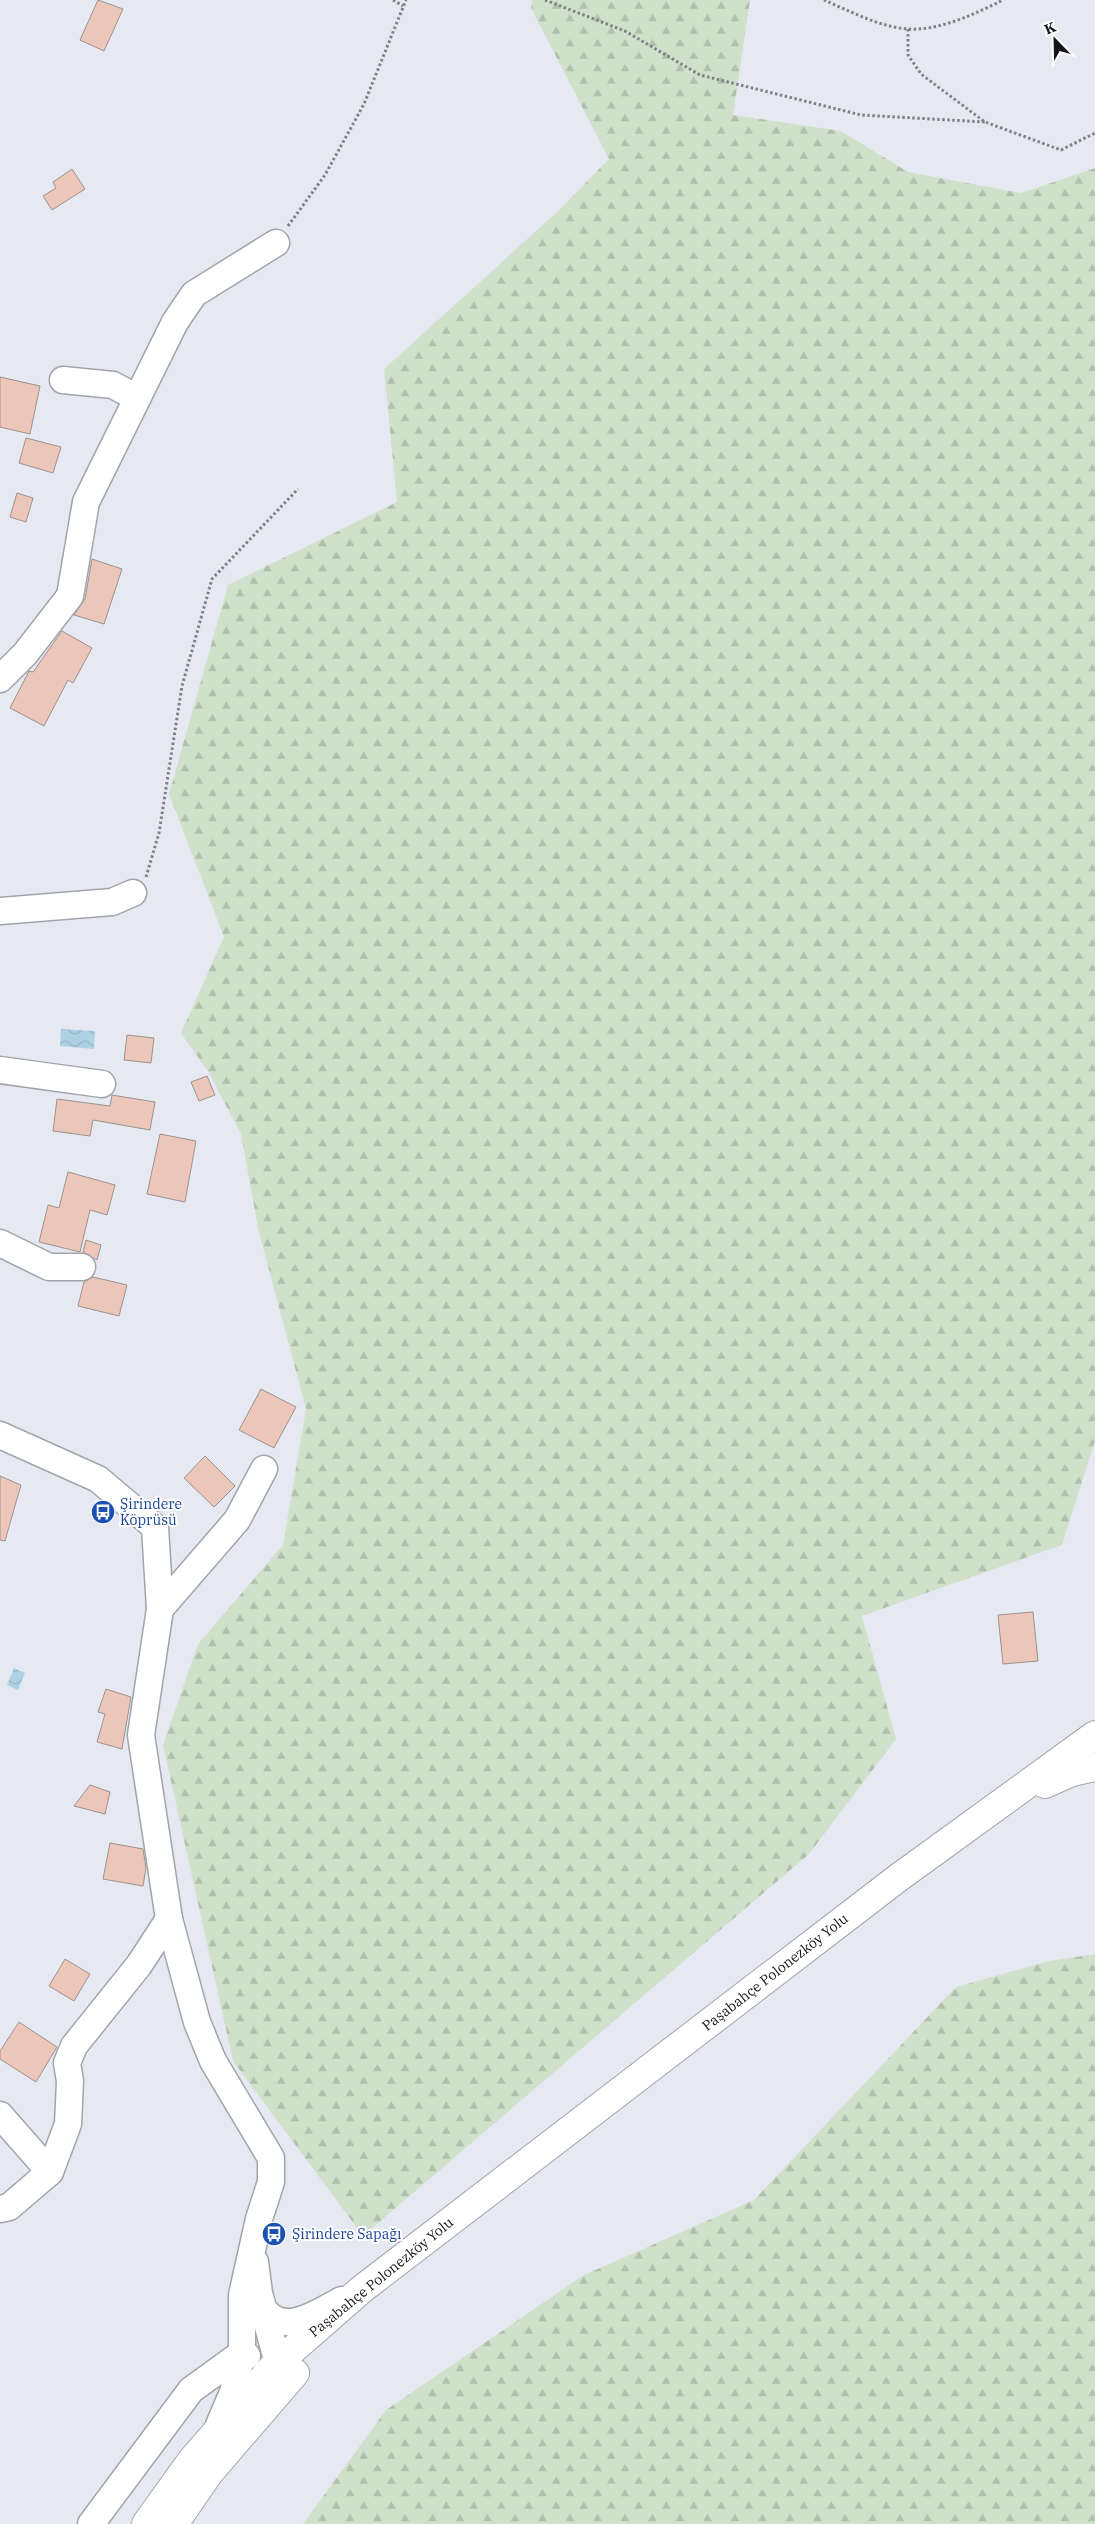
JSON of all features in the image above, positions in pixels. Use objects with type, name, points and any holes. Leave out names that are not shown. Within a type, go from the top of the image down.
[{"type":"main road","name":"Paşabahçe Polonezköy Yolu","points":[[898,1878],[1047,1750],[1095,1715]]},
{"type":"main road","name":"Paşabahçe Polonezköy Yolu","points":[[146,2524],[192,2460],[218,2429],[362,2289],[898,1878],[1095,1735]]},
{"type":"main road","points":[[984,1815],[1052,1780],[1072,1772],[1095,1767]]},
{"type":"main road","name":"Paşabahçe Polonezköy Yolu","points":[[174,2524],[277,2373],[507,2195],[653,2066]]},
{"type":"street","points":[[0,679],[25,654],[70,596],[86,502],[175,322],[194,294],[276,243]]},
{"type":"street","points":[[63,380],[113,385],[137,398]]},
{"type":"street","points":[[0,911],[112,902],[133,892]]},
{"type":"street","points":[[0,1070],[102,1084]]},
{"type":"street","points":[[0,1244],[49,1267],[82,1267]]},
{"type":"street","points":[[0,1435],[98,1479],[155,1527],[160,1609],[140,1735],[169,1919],[197,2022],[213,2061],[271,2158],[271,2182],[253,2244],[242,2295],[242,2353],[233,2392],[218,2429]]},
{"type":"street","points":[[160,1609],[237,1520],[264,1469]]},
{"type":"street","points":[[0,2209],[8,2207],[50,2172],[68,2124],[70,2082],[67,2063],[74,2046],[139,1965],[169,1919]]},
{"type":"street","points":[[0,2115],[50,2172]]},
{"type":"street","points":[[253,2244],[259,2293],[266,2312],[277,2373]]},
{"type":"street","points":[[266,2312],[272,2319],[288,2323],[304,2320],[362,2289]]},
{"type":"street","points":[[242,2353],[277,2373]]},
{"type":"street","points":[[91,2524],[191,2390],[242,2353]]},
{"type":"path","points":[[393,0],[403,6]]},
{"type":"path","points":[[276,243],[325,175],[364,104],[406,0]]},
{"type":"path","points":[[545,0],[625,31],[700,75],[861,115],[985,122]]},
{"type":"path","points":[[824,0],[862,17],[908,29],[944,24],[1003,0]]},
{"type":"path","points":[[908,29],[908,55],[921,74],[985,122],[1061,150],[1095,134]]},
{"type":"path","points":[[133,892],[146,880],[159,833],[182,686],[212,579],[298,489]]},
{"type":"green space","points":[[532,0],[750,0],[733,115],[841,131],[908,172],[1021,193],[1095,168],[1095,1441],[1062,1545],[862,1616],[896,1739],[809,1854],[363,2236],[233,2061],[163,1745],[198,1644],[283,1545],[306,1409],[258,1228],[241,1134],[209,1073],[181,1033],[224,937],[169,794],[228,585],[397,502],[384,369],[557,212],[609,159],[531,8]]},
{"type":"green space","points":[[1095,1954],[1095,2524],[303,2524],[386,2410],[584,2275],[754,2200],[956,1987],[1049,1961]]},
{"type":"water","points":[[61,1029],[95,1031],[94,1049],[60,1046]]},
{"type":"water","points":[[14,1668],[25,1673],[18,1690],[7,1685]]},
{"type":"building","points":[[98,0],[123,9],[104,51],[80,40]]},
{"type":"building","points":[[72,169],[85,189],[52,210],[43,196],[56,188],[53,182]]},
{"type":"building","points":[[0,377],[40,386],[30,434],[0,427]]},
{"type":"building","points":[[26,438],[61,447],[53,473],[19,463]]},
{"type":"building","points":[[17,493],[33,498],[26,522],[10,517]]},
{"type":"building","points":[[92,559],[122,569],[104,624],[74,615],[85,599]]},
{"type":"building","points":[[62,631],[92,648],[73,683],[68,680],[44,726],[10,708],[29,671],[33,672]]},
{"type":"building","points":[[127,1035],[154,1038],[151,1063],[124,1060]]},
{"type":"building","points":[[207,1076],[215,1095],[199,1101],[191,1082]]},
{"type":"building","points":[[112,1095],[155,1102],[150,1130],[93,1120],[90,1136],[53,1131],[57,1099],[110,1106]]},
{"type":"building","points":[[160,1134],[196,1141],[185,1202],[147,1194]]},
{"type":"building","points":[[68,1172],[115,1185],[107,1215],[90,1210],[80,1252],[39,1242],[48,1205],[59,1208]]},
{"type":"building","points":[[86,1240],[101,1245],[97,1260],[83,1252]]},
{"type":"building","points":[[93,1277],[127,1285],[119,1316],[78,1306],[84,1282]]},
{"type":"building","points":[[261,1389],[296,1407],[274,1448],[239,1430]]},
{"type":"building","points":[[205,1456],[235,1486],[214,1507],[184,1478]]},
{"type":"building","points":[[0,1476],[21,1485],[5,1541],[0,1540]]},
{"type":"building","points":[[1033,1612],[1038,1661],[1003,1664],[998,1615]]},
{"type":"building","points":[[106,1689],[131,1697],[122,1749],[97,1742],[105,1714],[98,1712]]},
{"type":"building","points":[[90,1785],[110,1792],[105,1814],[74,1806]]},
{"type":"building","points":[[110,1843],[143,1849],[146,1868],[143,1886],[103,1879]]},
{"type":"building","points":[[65,1959],[90,1974],[74,2001],[49,1986]]},
{"type":"building","points":[[19,2022],[57,2047],[36,2082],[0,2059],[0,2051]]},
{"type":"place","name":"Şirindere Köprüsü","points":[[103,1512]]},
{"type":"place","name":"Şirindere Sapağı","points":[[274,2234]]}]
